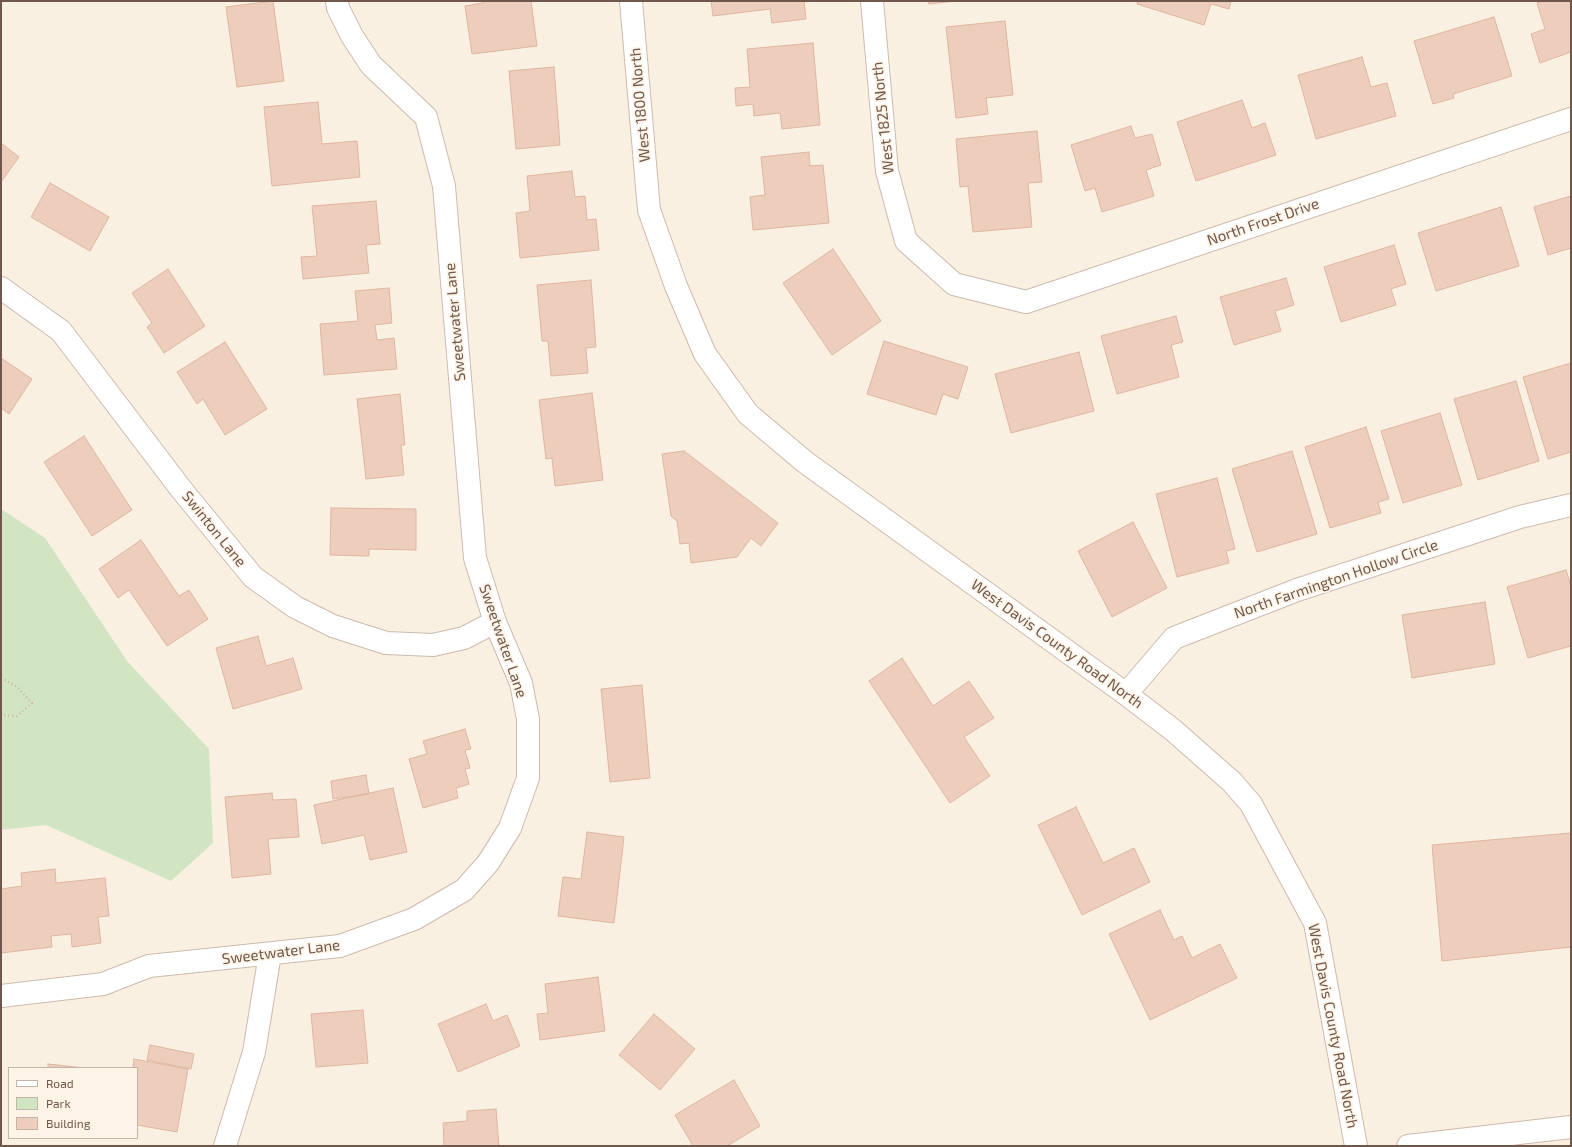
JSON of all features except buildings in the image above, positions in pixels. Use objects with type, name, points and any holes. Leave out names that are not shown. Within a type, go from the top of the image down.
[{"type":"street","name":"Sweetwater Lane","points":[[1,996],[103,984],[149,966],[340,946],[414,919],[464,890],[488,863],[510,828],[528,778],[528,719],[521,683],[494,622],[475,558],[442,178],[426,118],[371,65],[352,36],[338,8],[337,1]]},
{"type":"street","name":"West 1800 North","points":[[631,1],[650,210]]},
{"type":"street","name":"West 1825 North","points":[[872,1],[887,171],[906,241],[954,284]]},
{"type":"street","name":"North Frost Drive","points":[[954,284],[1026,302],[1571,118]]},
{"type":"street","name":"West Davis County Road North","points":[[650,210],[676,286],[705,354],[748,414],[805,462],[1126,694],[1173,730],[1232,782],[1251,804],[1315,923],[1356,1146]]},
{"type":"street","name":"Swinton Lane","points":[[1,288],[61,331],[181,489],[253,577],[295,607],[333,626],[386,643],[433,645],[464,638],[494,622]]},
{"type":"street","name":"North Farmington Hollow Circle","points":[[1126,694],[1174,638],[1297,590],[1520,517],[1571,505]]},
{"type":"street","points":[[225,1146],[254,1052],[270,954]]},
{"type":"street","points":[[1408,1146],[1571,1127]]},
{"type":"path","points":[[1,678],[16,686],[32,703],[17,716],[1,715]]},
{"type":"green space","points":[[1,509],[45,538],[127,661],[209,749],[213,843],[171,881],[46,825],[1,830]]}]
